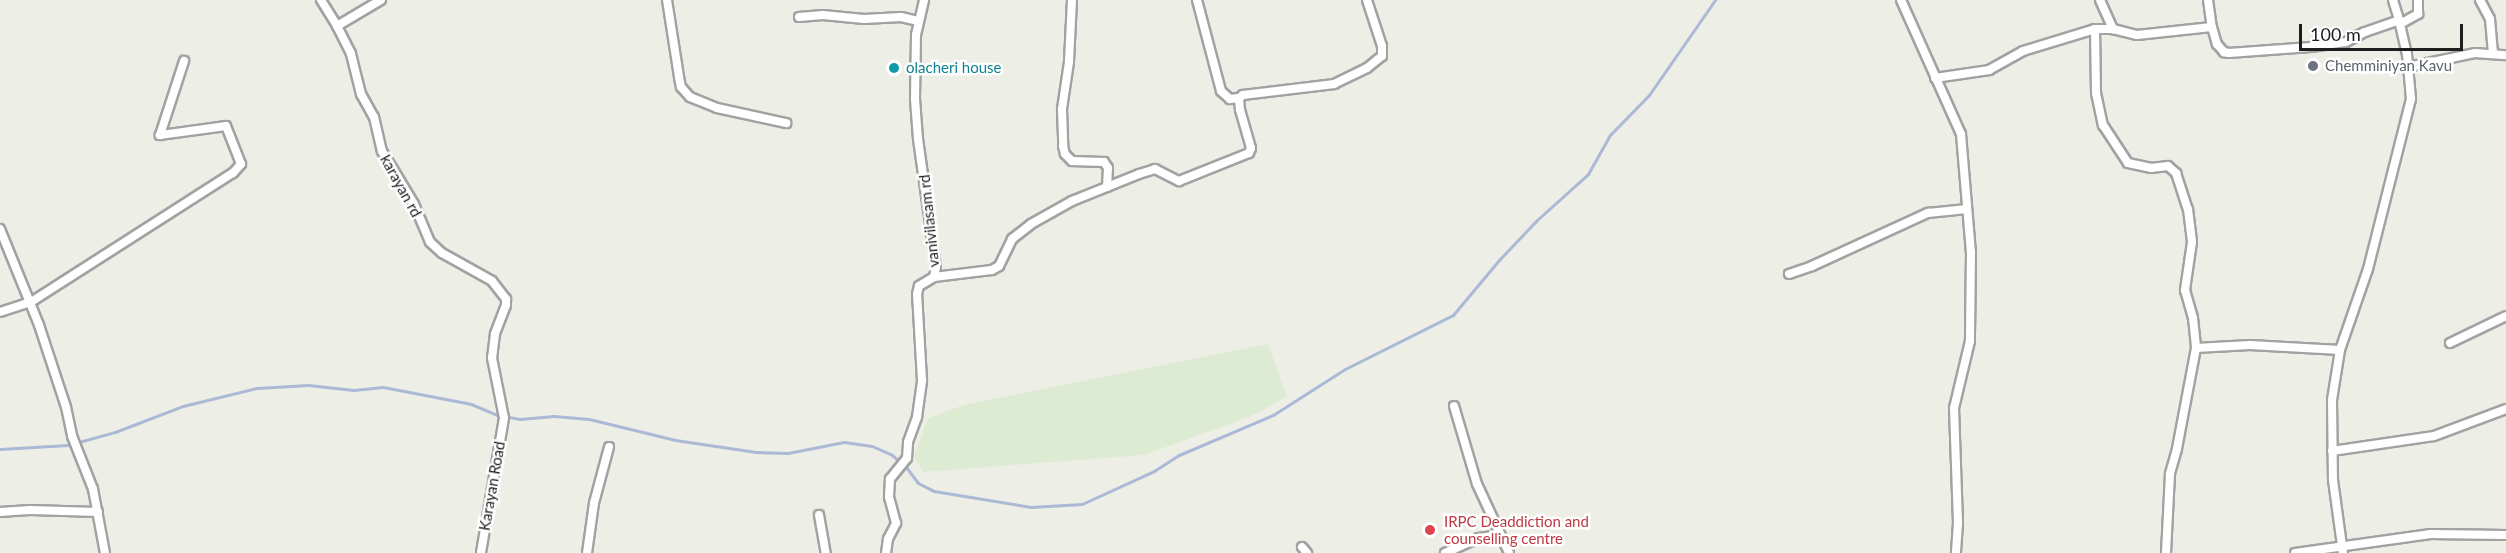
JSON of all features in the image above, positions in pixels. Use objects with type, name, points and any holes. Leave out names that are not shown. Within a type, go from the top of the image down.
[{"type":"street","points":[[321,0],[339,25],[381,0]]},
{"type":"street","points":[[667,0],[681,87],[690,96],[717,108],[786,123]]},
{"type":"street","name":"vanivilasam rd","points":[[886,553],[888,539],[896,523],[889,497],[890,479],[907,458],[908,442],[917,417],[923,370],[916,302],[919,286],[934,277],[936,267],[916,120],[916,35],[924,0]]},
{"type":"street","points":[[1072,0],[1062,109],[1063,146],[1065,154],[1072,161],[1104,162],[1108,168],[1107,186]]},
{"type":"street","points":[[1197,0],[1221,91],[1230,99],[1266,90],[1306,89],[1334,84],[1367,68],[1382,56],[1382,46],[1367,0]]},
{"type":"street","points":[[1901,0],[1960,134],[1971,253],[1970,341],[1954,408],[1958,523],[1956,553]]},
{"type":"street","points":[[2100,0],[2113,29]]},
{"type":"street","points":[[2208,0],[2217,44],[2224,52],[2229,53],[2346,42],[2365,32],[2418,14],[2418,0]]},
{"type":"street","points":[[2343,550],[2333,480],[2332,400],[2340,350],[2368,270],[2411,99],[2408,67],[2393,0]]},
{"type":"street","points":[[2480,0],[2490,19],[2493,54]]},
{"type":"street","points":[[799,17],[823,15],[864,19],[902,17],[919,21]]},
{"type":"street","name":"karayan rd","points":[[339,25],[351,54],[361,94],[374,117],[382,151],[414,204],[430,242],[442,253],[492,281],[506,299],[495,334],[492,358],[496,387],[504,408],[504,418]]},
{"type":"street","points":[[1935,78],[1989,70],[2023,51],[2095,29],[2113,29],[2136,35],[2212,27]]},
{"type":"street","points":[[2095,29],[2096,93],[2103,125],[2128,163],[2151,168],[2168,166],[2176,173],[2184,189],[2192,242],[2185,290],[2193,318],[2196,348],[2177,449],[2170,474],[2166,553]]},
{"type":"street","points":[[2408,67],[2475,53],[2506,55]]},
{"type":"street","points":[[0,312],[31,302],[233,173],[241,164],[225,126],[160,135],[184,62]]},
{"type":"street","points":[[934,277],[992,270],[999,266],[1012,239],[1031,224],[1064,205],[1107,186],[1155,169],[1179,182],[1249,153],[1251,148],[1239,98]]},
{"type":"street","points":[[1789,274],[1812,266],[1928,213],[1967,209]]},
{"type":"street","points":[[0,229],[31,302],[66,406],[72,436],[93,489],[105,553]]},
{"type":"street","points":[[2450,343],[2506,316]]},
{"type":"street","points":[[2196,348],[2250,345],[2340,350]]},
{"type":"street","points":[[1454,406],[1478,484],[1509,553]]},
{"type":"street","points":[[2332,451],[2434,436],[2506,409]]},
{"type":"street","name":"Karayan Road","points":[[481,553],[504,418]]},
{"type":"street","points":[[587,553],[594,503],[609,447]]},
{"type":"street","points":[[0,512],[30,510],[98,512]]},
{"type":"street","points":[[819,515],[826,553]]},
{"type":"street","points":[[2295,553],[2343,550],[2431,534],[2506,535]]},
{"type":"street","points":[[1445,553],[1479,537],[1500,535]]},
{"type":"green space","points":[[1268,344],[1287,397],[1249,417],[1144,455],[923,472],[914,456],[928,418],[964,405]]},
{"type":"waterway","points":[[0,449],[68,445],[115,432],[183,406],[257,388],[308,385],[354,390],[383,387],[471,404],[497,415],[520,419],[554,416],[589,419],[675,440],[756,452],[788,453],[844,442],[872,446],[892,455],[906,467],[918,483],[934,491],[1031,507],[1082,504],[1154,471],[1179,455],[1273,415],[1345,369],[1453,315],[1499,260],[1537,220],[1588,174],[1610,135],[1649,95],[1715,0]]},
{"type":"place","name":"Chemminiyan Kavu","points":[[2313,66]]},
{"type":"place","name":"olacheri house","points":[[894,68]]},
{"type":"place","name":"IRPC Deaddiction and counselling centre","points":[[1430,530]]}]
